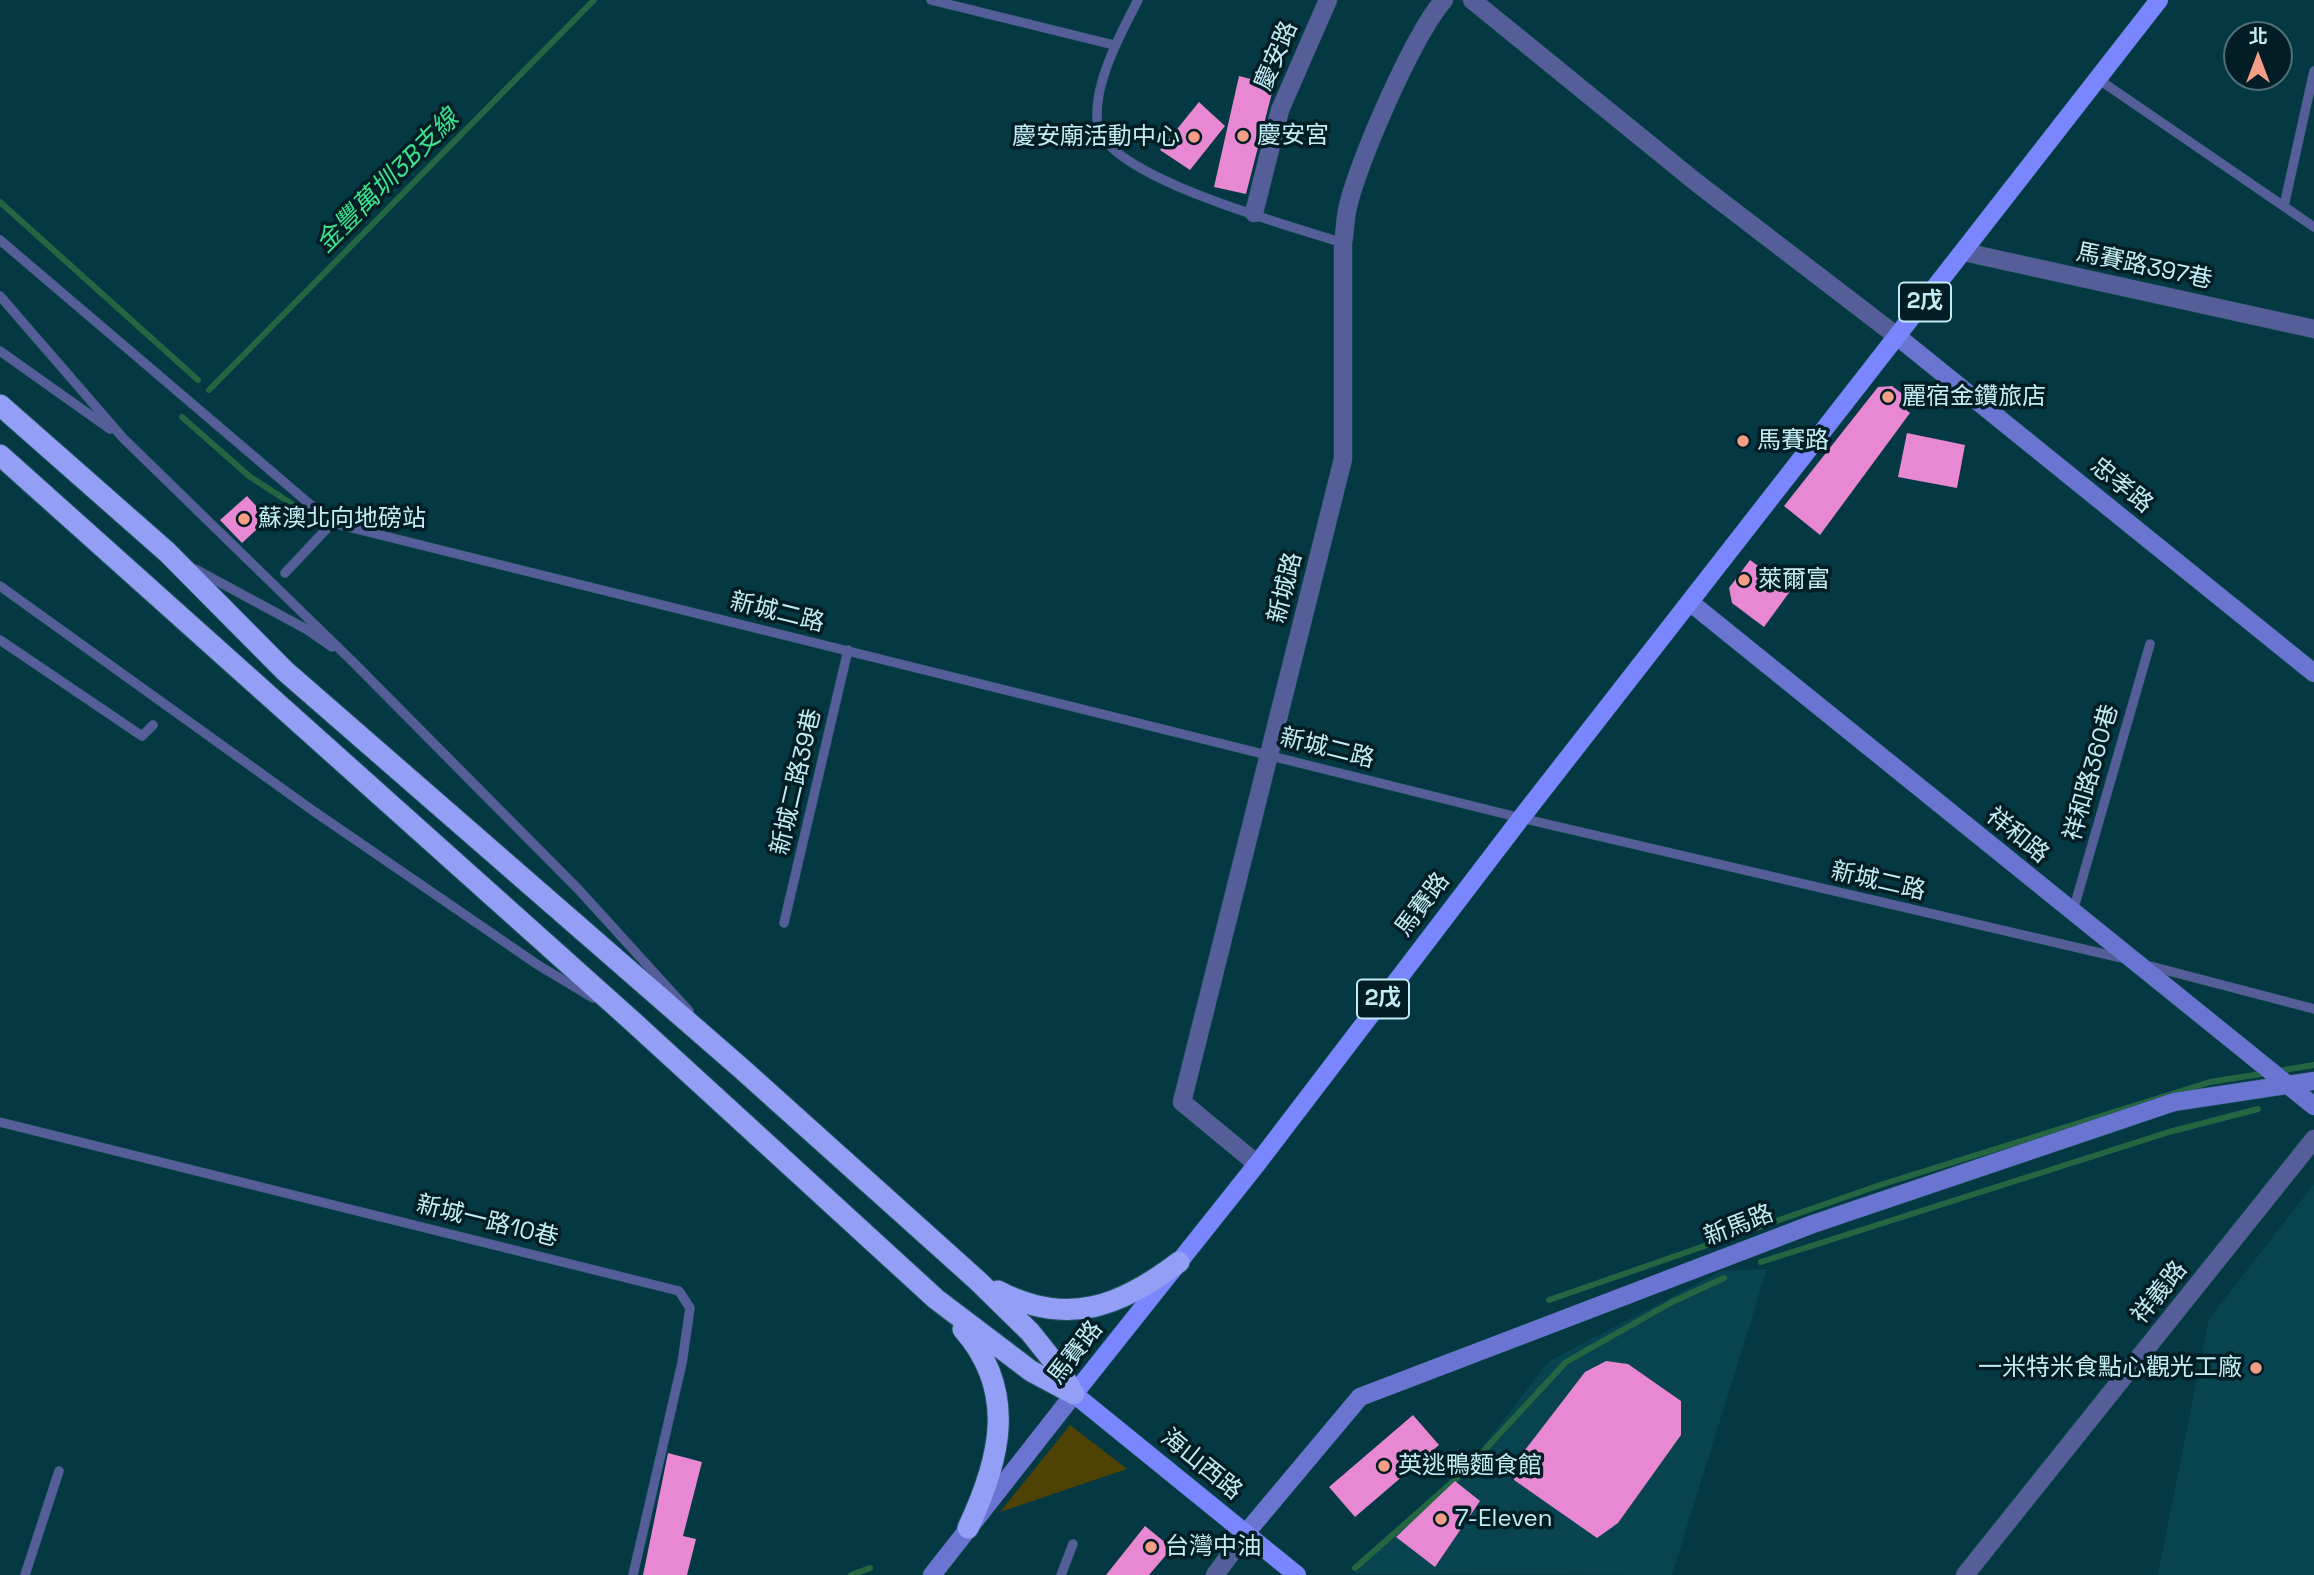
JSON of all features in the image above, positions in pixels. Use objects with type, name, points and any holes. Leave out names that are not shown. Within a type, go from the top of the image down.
[{"type":"highway","points":[[0,405],[167,552],[285,671],[743,1069],[978,1281],[1030,1332],[1058,1367],[1074,1394]]},
{"type":"highway","points":[[0,455],[630,1019],[936,1298],[1031,1371],[1074,1394]]},
{"type":"highway","points":[[978,1281],[1019,1302],[1062,1311],[1120,1300],[1146,1287],[1179,1262]]},
{"type":"highway","points":[[936,1298],[970,1338],[988,1366],[995,1383],[999,1408],[994,1460],[986,1488],[968,1528]]},
{"type":"main road","name":"馬賽路","points":[[1074,1394],[1257,1164],[1521,818],[2159,0]]},
{"type":"main road","name":"海山西路","points":[[1074,1394],[1297,1575]]},
{"type":"street","name":"慶安路","points":[[1254,213],[1280,110],[1328,0]]},
{"type":"street","name":"新城路","points":[[1257,1164],[1182,1102],[1343,458],[1343,243],[1347,210],[1357,176],[1430,15],[1444,0]]},
{"type":"street","points":[[1472,0],[1697,183],[1898,337]]},
{"type":"street","name":"馬賽路397巷","points":[[1964,252],[2314,329]]},
{"type":"street","name":"忠孝路","points":[[1898,337],[2314,673]]},
{"type":"street","name":"祥和路","points":[[1691,603],[2314,1106]]},
{"type":"street","name":"新馬路","points":[[1246,1533],[1360,1397],[1839,1215],[2174,1102],[2314,1081]]},
{"type":"street","name":"祥義路","points":[[1965,1575],[2314,1139]]},
{"type":"street","name":"馬賽路","points":[[932,1575],[1074,1394]]},
{"type":"street","points":[[1215,1575],[1246,1533]]},
{"type":"lane","points":[[930,0],[1114,46]]},
{"type":"lane","points":[[1138,0],[1114,46],[1097,113],[1104,140],[1121,158],[1160,180],[1343,243]]},
{"type":"lane","points":[[2284,206],[2314,71]]},
{"type":"lane","points":[[2098,79],[2314,227]]},
{"type":"lane","points":[[0,240],[331,523],[285,573]]},
{"type":"lane","points":[[0,296],[123,438],[354,662],[579,890],[743,1069]]},
{"type":"lane","points":[[0,351],[123,438]]},
{"type":"lane","name":"新城二路","points":[[331,523],[1521,818],[2132,961],[2314,1009]]},
{"type":"lane","points":[[167,552],[306,629],[354,662]]},
{"type":"lane","points":[[0,586],[301,802],[527,958],[630,1019]]},
{"type":"lane","points":[[0,640],[142,736],[153,725]]},
{"type":"lane","name":"祥和路360巷","points":[[2072,912],[2150,643]]},
{"type":"lane","name":"新城二路39巷","points":[[784,923],[848,650]]},
{"type":"lane","name":"新城一路10巷","points":[[0,1122],[679,1291],[690,1308],[682,1363],[633,1575]]},
{"type":"lane","points":[[25,1575],[59,1471]]},
{"type":"lane","points":[[1061,1575],[1073,1544]]},
{"type":"shaded area","name":"一米特米食點心觀光工廠","points":[[2314,1184],[2314,1575],[2158,1575],[2209,1319]]},
{"type":"shaded area","points":[[1767,1269],[1672,1575],[1353,1574],[1482,1448],[1549,1361],[1721,1271]]},
{"type":"shaded area","points":[[1070,1425],[1127,1469],[1000,1512]]},
{"type":"building","name":"慶安宮","points":[[1239,76],[1274,85],[1246,194],[1214,187]]},
{"type":"building","name":"慶安廟活動中心","points":[[1199,102],[1225,126],[1190,170],[1160,150]]},
{"type":"building","points":[[1892,386],[1913,402],[1906,410],[1910,413],[1820,535],[1784,506],[1878,387]]},
{"type":"building","points":[[1907,433],[1965,445],[1957,488],[1898,477]]},
{"type":"building","name":"蘇澳北向地磅站","points":[[247,496],[268,519],[242,543],[220,520]]},
{"type":"building","points":[[1750,560],[1791,590],[1764,627],[1732,603],[1729,588]]},
{"type":"building","points":[[1606,1361],[1628,1364],[1681,1401],[1681,1435],[1618,1523],[1597,1538],[1514,1480],[1515,1463],[1585,1372]]},
{"type":"building","name":"英逃鴨麵食館","points":[[1413,1415],[1439,1445],[1355,1517],[1329,1487]]},
{"type":"building","points":[[668,1453],[702,1462],[683,1536],[696,1539],[687,1575],[643,1575]]},
{"type":"building","name":"7-Eleven","points":[[1455,1481],[1480,1501],[1435,1567],[1396,1537]]},
{"type":"building","points":[[1145,1526],[1172,1548],[1149,1575],[1106,1575]]},
{"type":"waterway","name":"金豐萬圳3B支線","points":[[209,390],[594,0]]},
{"type":"waterway","points":[[0,202],[198,380]]},
{"type":"waterway","points":[[182,417],[249,476],[295,506],[303,515]]},
{"type":"waterway","points":[[2278,1071],[2314,1065]]},
{"type":"waterway","points":[[1549,1300],[1880,1185],[2210,1082],[2267,1073]]},
{"type":"waterway","points":[[1761,1262],[2169,1132],[2258,1109]]},
{"type":"waterway","points":[[1355,1568],[1465,1471],[1566,1362],[1672,1302],[1724,1278]]},
{"type":"waterway","points":[[851,1575],[870,1568]]},
{"type":"place","name":"慶安宮","points":[[1243,136]]},
{"type":"place","name":"慶安廟活動中心","points":[[1194,137]]},
{"type":"place","name":"麗宿金鑽旅店","points":[[1888,397]]},
{"type":"place","name":"馬賽路","points":[[1743,441]]},
{"type":"place","name":"蘇澳北向地磅站","points":[[244,519]]},
{"type":"place","name":"萊爾富","points":[[1744,580]]},
{"type":"place","name":"一米特米食點心觀光工廠","points":[[2256,1368]]},
{"type":"place","name":"英逃鴨麵食館","points":[[1384,1466]]},
{"type":"place","name":"7-Eleven","points":[[1441,1519]]},
{"type":"place","name":"台灣中油","points":[[1151,1547]]}]
